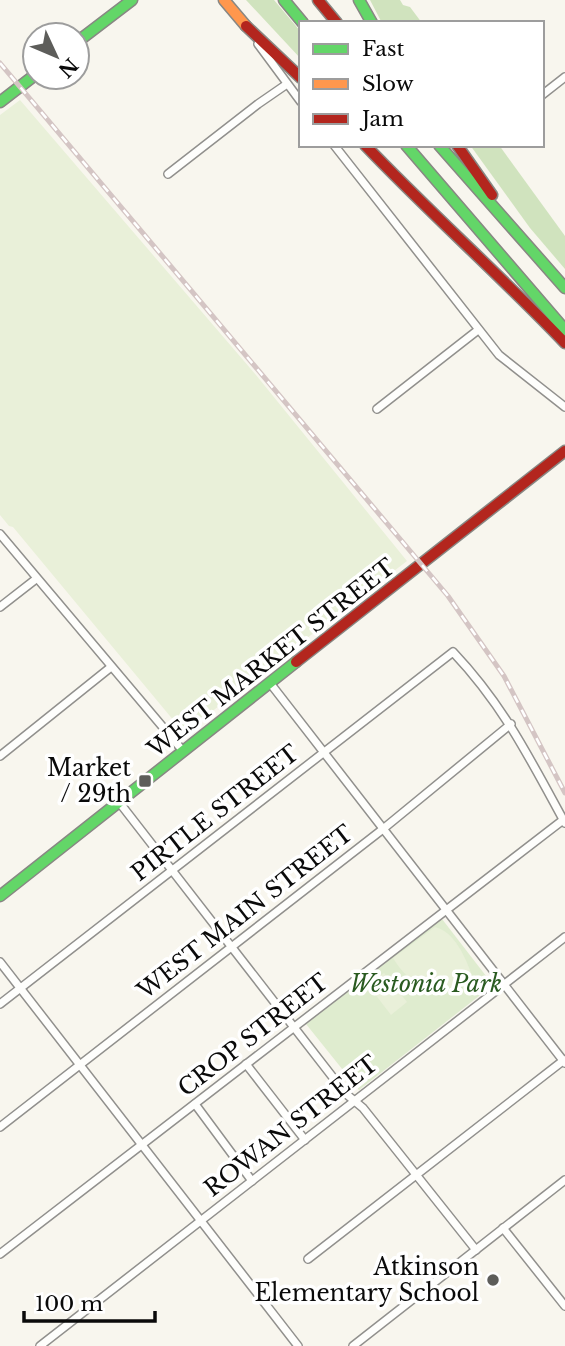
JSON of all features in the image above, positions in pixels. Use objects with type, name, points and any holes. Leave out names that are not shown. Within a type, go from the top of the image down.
[{"type":"main road","points":[[91,31],[132,0]]},
{"type":"main road","points":[[224,0],[246,26],[299,76]]},
{"type":"main road","points":[[284,0],[301,21]]},
{"type":"main road","points":[[318,0],[335,21]]},
{"type":"main road","points":[[359,0],[371,21]]},
{"type":"main road","points":[[0,102],[21,86]]},
{"type":"main road","points":[[367,147],[565,343]]},
{"type":"main road","points":[[408,147],[565,330]]},
{"type":"main road","points":[[441,147],[565,288]]},
{"type":"main road","points":[[458,147],[542,263]]},
{"type":"main road","name":"WEST MARKET STREET","points":[[0,896],[565,451]]},
{"type":"street","points":[[246,26],[299,99]]},
{"type":"street","points":[[544,93],[565,77]]},
{"type":"street","points":[[168,174],[287,84]]},
{"type":"street","points":[[336,147],[499,355],[565,407]]},
{"type":"street","points":[[377,409],[478,330]]},
{"type":"street","points":[[0,534],[183,751]]},
{"type":"street","points":[[0,607],[36,579]]},
{"type":"street","name":"PIRTLE STREET","points":[[0,1004],[453,652],[511,724]]},
{"type":"street","points":[[0,756],[111,667]]},
{"type":"street","points":[[270,683],[564,1061],[308,1259]]},
{"type":"street","points":[[511,724],[564,821]]},
{"type":"street","name":"WEST MAIN STREET","points":[[0,1127],[383,829],[511,724]]},
{"type":"street","points":[[119,802],[345,1093],[363,1108],[476,1250]]},
{"type":"street","name":"CROP STREET","points":[[0,1254],[564,821]]},
{"type":"street","name":"ROWAN STREET","points":[[40,1346],[565,937]]},
{"type":"street","points":[[0,962],[298,1346]]},
{"type":"street","points":[[246,1064],[304,1140]]},
{"type":"street","points":[[195,1104],[252,1181]]},
{"type":"street","points":[[353,1346],[565,1180]]},
{"type":"street","points":[[503,1228],[565,1306]]},
{"type":"green space","points":[[246,0],[274,0],[299,30],[299,57]]},
{"type":"green space","points":[[370,0],[400,0],[403,5],[410,7],[420,21],[381,21]]},
{"type":"green space","points":[[20,100],[256,375],[407,561],[184,733],[13,527],[0,515],[0,115]]},
{"type":"green space","points":[[471,147],[500,147],[565,236],[565,269],[530,228]]},
{"type":"green space","name":"Westonia Park","points":[[442,919],[493,985],[359,1090],[306,1024]]},
{"type":"green space","points":[[435,927],[454,940],[472,975],[443,990],[426,988],[410,979],[393,958]]},
{"type":"green space","points":[[384,973],[407,1002],[391,1015],[368,985]]},
{"type":"railway","points":[[0,63],[448,596],[504,676],[565,793]]},
{"type":"traffic: fast","points":[[91,31],[132,0]]},
{"type":"traffic: fast","points":[[284,0],[301,21]]},
{"type":"traffic: fast","points":[[359,0],[371,21]]},
{"type":"traffic: fast","points":[[0,102],[21,86]]},
{"type":"traffic: fast","points":[[408,147],[565,330]]},
{"type":"traffic: fast","points":[[441,147],[565,288]]},
{"type":"traffic: fast","points":[[0,896],[296,662]]},
{"type":"traffic: slow","points":[[224,0],[246,26]]},
{"type":"traffic: jam","points":[[318,0],[335,21]]},
{"type":"traffic: jam","points":[[246,26],[299,76]]},
{"type":"traffic: jam","points":[[367,147],[565,343]]},
{"type":"traffic: jam","points":[[458,147],[492,195]]},
{"type":"traffic: jam","points":[[296,662],[565,451]]},
{"type":"place","name":"Market / 29th","points":[[145,781]]},
{"type":"place","name":"Atkinson Elementary School","points":[[493,1280]]}]
